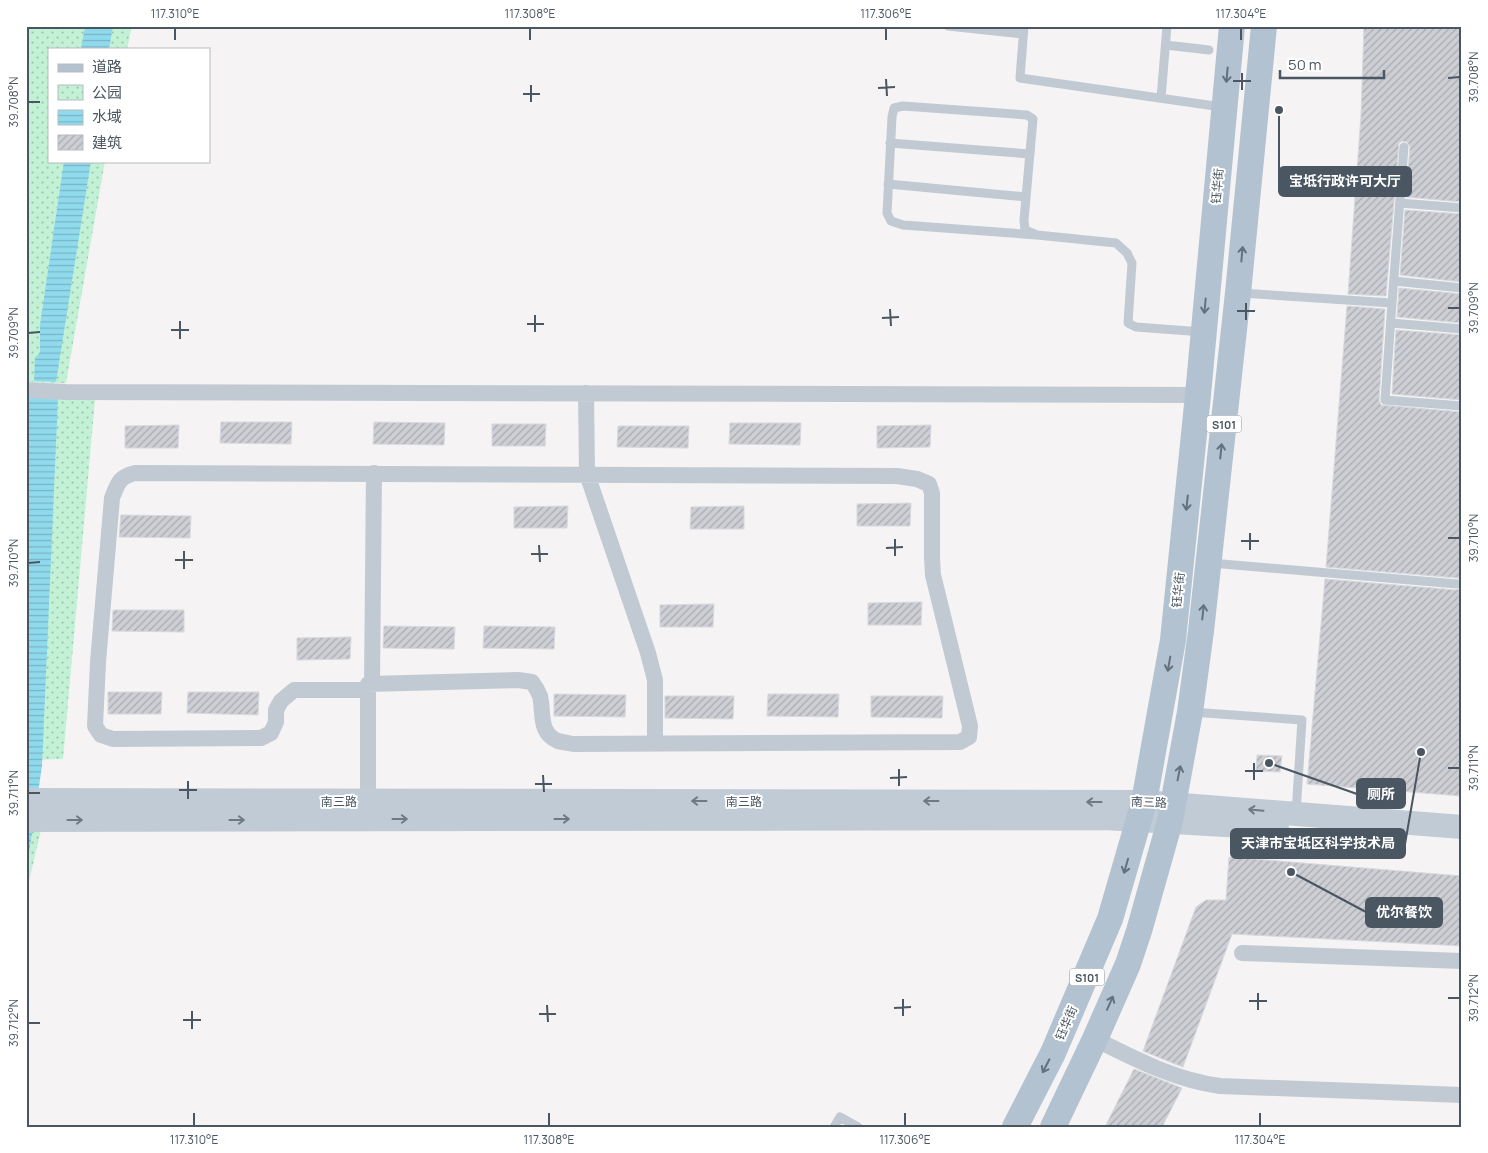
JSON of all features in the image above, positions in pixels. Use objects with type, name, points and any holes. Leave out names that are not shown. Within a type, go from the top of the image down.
[{"type":"main road","name":"钰华街","points":[[1015,1127],[1053,1053],[1110,919],[1142,811],[1173,640],[1232,26]]},
{"type":"main road","name":"S101","points":[[1052,1127],[1095,1039],[1128,964],[1139,931],[1171,812],[1190,712],[1209,563],[1264,26]]},
{"type":"street","points":[[26,390],[66,392],[1198,395]]},
{"type":"street","points":[[586,393],[587,474],[648,653],[655,680],[655,743]]},
{"type":"street","points":[[135,473],[587,474],[897,476],[929,484],[932,493],[933,575],[970,726],[969,737],[960,742],[573,744],[557,740],[549,735],[543,727],[539,694],[532,682],[518,680],[294,690],[281,701],[276,710],[276,722],[271,733],[260,738],[113,739],[101,735],[94,726],[112,498],[117,484],[123,476],[135,473]]},
{"type":"street","points":[[368,801],[374,473]]},
{"type":"street","name":"南三路","points":[[26,800],[368,801],[1296,813],[1462,826]]},
{"type":"street","name":"南三路","points":[[26,820],[1044,818],[1142,811]]},
{"type":"street","name":"南三路","points":[[1171,812],[1462,840]]},
{"type":"street","points":[[1242,953],[1462,961]]},
{"type":"street","points":[[1095,1039],[1154,1068],[1202,1083],[1462,1095]]},
{"type":"lane","points":[[948,26],[1024,30],[1020,78],[1224,107]]},
{"type":"lane","points":[[1161,98],[1167,26]]},
{"type":"lane","points":[[1166,45],[1209,50]]},
{"type":"lane","points":[[1037,235],[1025,230],[1033,119],[1027,115],[904,106],[894,108],[890,143],[887,213],[892,221],[903,225],[1116,243],[1127,253],[1132,263],[1128,323],[1136,327],[1203,332]]},
{"type":"lane","points":[[890,143],[1030,154]]},
{"type":"lane","points":[[1404,147],[1385,400],[1462,406]]},
{"type":"lane","points":[[888,184],[1026,197]]},
{"type":"lane","points":[[1400,203],[1462,208]]},
{"type":"lane","points":[[1394,281],[1462,288]]},
{"type":"lane","points":[[1238,293],[1392,303]]},
{"type":"lane","points":[[1391,324],[1462,329]]},
{"type":"lane","points":[[1209,563],[1457,584]]},
{"type":"lane","points":[[1190,712],[1302,720],[1296,813]]},
{"type":"lane","points":[[834,1127],[840,1117],[858,1127]]},
{"type":"green space","points":[[26,26],[132,26],[127,48],[48,48],[48,162],[105,162],[66,383],[26,382]]},
{"type":"green space","points":[[26,397],[95,400],[63,759],[26,760]]},
{"type":"green space","points":[[26,830],[41,830],[26,894]]},
{"type":"water","points":[[85,26],[113,26],[109,48],[81,48]]},
{"type":"water","points":[[64,162],[91,162],[56,382],[34,381],[35,358],[40,352],[40,325]]},
{"type":"water","points":[[28,397],[58,398],[42,766],[26,874],[26,446]]},
{"type":"building","points":[[1364,26],[1462,26],[1462,202],[1406,197],[1410,147],[1407,142],[1402,141],[1399,143],[1386,296],[1348,294],[1361,115]]},
{"type":"building","points":[[1405,210],[1462,214],[1462,282],[1400,275]]},
{"type":"building","points":[[1399,288],[1462,294],[1462,323],[1397,317]]},
{"type":"building","points":[[1347,306],[1385,309],[1379,400],[1381,405],[1462,412],[1462,580],[1458,578],[1326,567]]},
{"type":"building","points":[[1396,330],[1462,335],[1462,400],[1392,394]]},
{"type":"building","points":[[221,422],[292,422],[291,444],[220,443]]},
{"type":"building","points":[[374,422],[445,423],[444,445],[373,444]]},
{"type":"building","points":[[730,423],[801,423],[800,445],[729,444]]},
{"type":"building","points":[[492,424],[546,424],[545,446],[492,446]]},
{"type":"building","points":[[179,425],[178,448],[125,448],[125,426]]},
{"type":"building","points":[[931,425],[930,447],[877,448],[877,426]]},
{"type":"building","points":[[618,426],[689,426],[688,448],[617,447]]},
{"type":"building","points":[[911,503],[910,526],[857,526],[857,504]]},
{"type":"building","points":[[568,506],[567,528],[514,528],[514,507]]},
{"type":"building","points":[[744,506],[744,529],[690,529],[691,507]]},
{"type":"building","points":[[121,515],[191,516],[190,538],[119,537]]},
{"type":"building","points":[[1325,579],[1456,590],[1462,588],[1462,796],[1307,784]]},
{"type":"building","points":[[922,602],[921,625],[868,625],[868,603]]},
{"type":"building","points":[[714,604],[713,627],[660,627],[660,605]]},
{"type":"building","points":[[113,610],[184,610],[184,632],[112,631]]},
{"type":"building","points":[[384,626],[455,627],[454,649],[383,648]]},
{"type":"building","points":[[484,626],[555,627],[554,649],[483,648]]},
{"type":"building","points":[[351,637],[350,659],[297,660],[297,638]]},
{"type":"building","points":[[108,692],[162,692],[161,714],[108,714]]},
{"type":"building","points":[[188,692],[259,692],[258,715],[187,713]]},
{"type":"building","points":[[554,694],[626,695],[625,717],[554,716]]},
{"type":"building","points":[[768,694],[839,694],[838,717],[767,716]]},
{"type":"building","points":[[665,696],[734,696],[733,719],[665,718]]},
{"type":"building","points":[[871,696],[943,696],[942,718],[871,717]]},
{"type":"building","points":[[1257,755],[1282,756],[1280,772],[1256,771]]},
{"type":"building","points":[[1229,857],[1462,876],[1462,946],[1232,934],[1183,1067],[1175,1064],[1143,1051],[1196,907],[1206,900],[1226,900]]},
{"type":"building","points":[[1134,1069],[1182,1088],[1162,1127],[1105,1127]]},
{"type":"place","name":"宝坻行政许可大厅","points":[[1279,110]]},
{"type":"place","name":"天津市宝坻区科学技术局","points":[[1421,752]]},
{"type":"place","name":"厕所","points":[[1269,763]]},
{"type":"place","name":"优尔餐饮","points":[[1291,872]]}]
